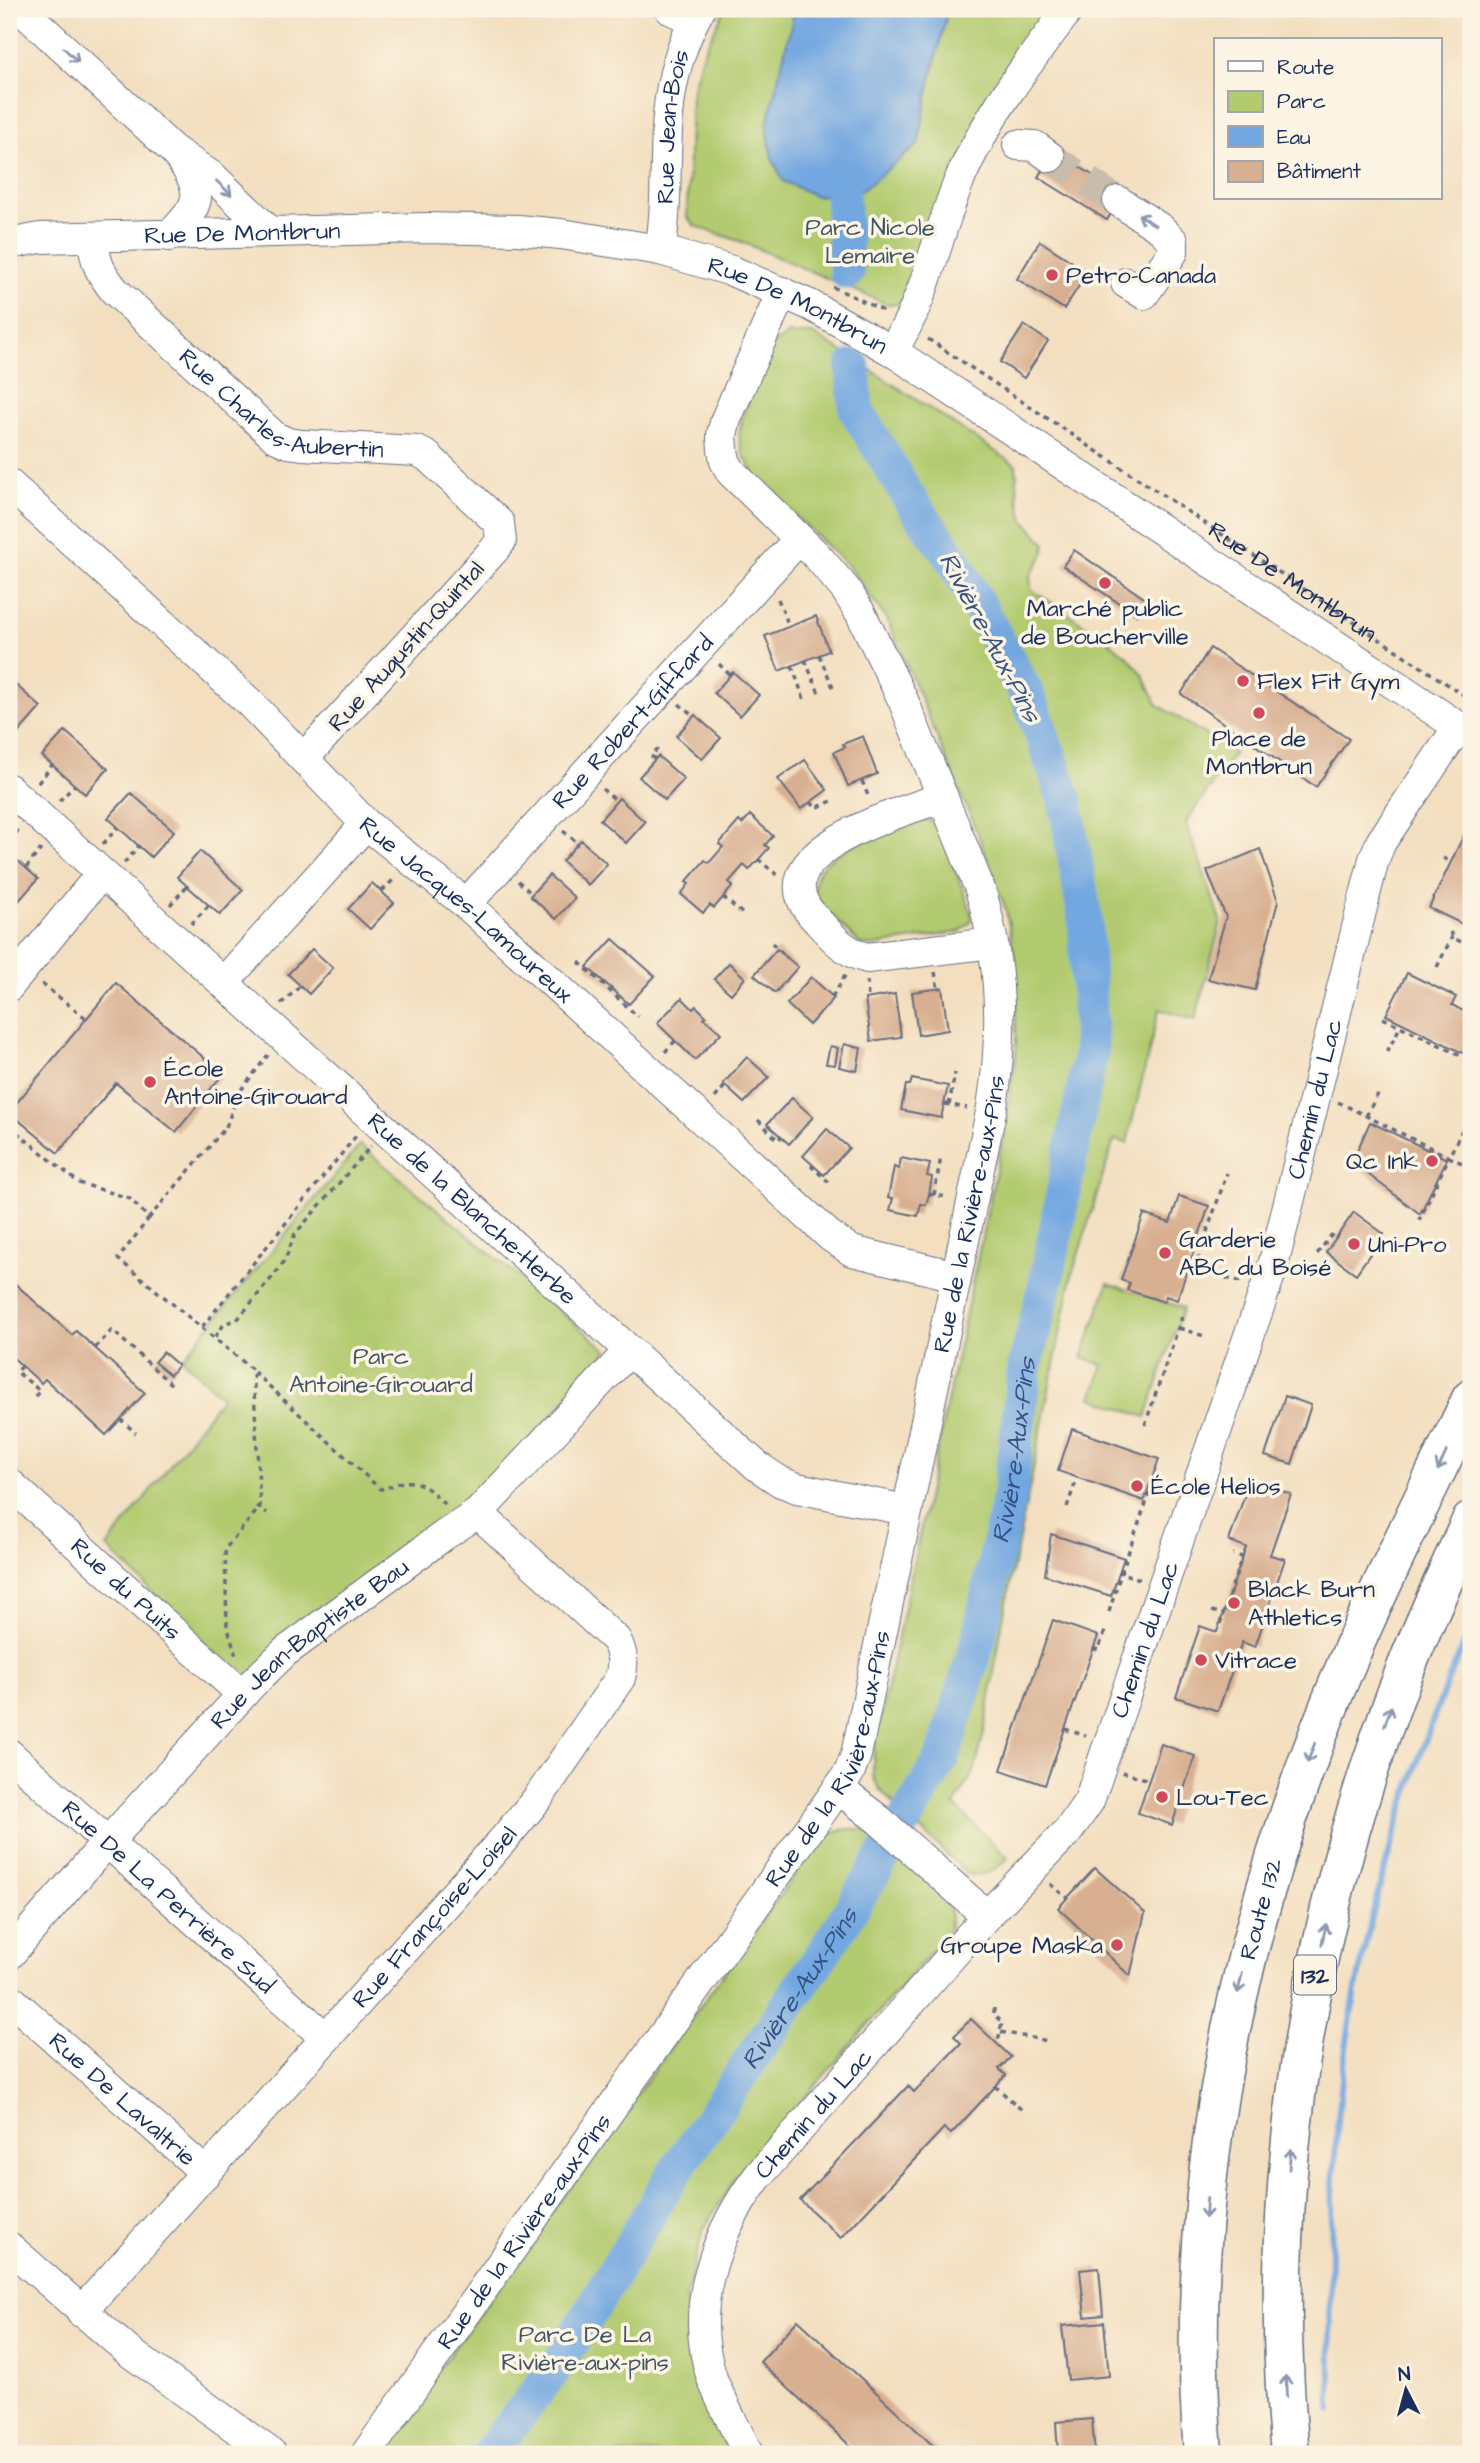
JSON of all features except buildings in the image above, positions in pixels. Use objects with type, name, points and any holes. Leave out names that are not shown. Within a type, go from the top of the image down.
[{"type":"highway","name":"Route 132","points":[[1203,2454],[1200,2309],[1208,2177],[1228,2037],[1253,1928],[1290,1810],[1337,1687],[1471,1399]]},
{"type":"highway","name":"132","points":[[1290,2454],[1284,2342],[1285,2227],[1300,2072],[1316,1972],[1342,1860],[1374,1754],[1411,1655],[1471,1521]]},
{"type":"street","points":[[20,9],[173,150],[214,178],[270,232]]},
{"type":"street","points":[[892,351],[908,326],[958,184],[975,145],[1069,9]]},
{"type":"street","name":"Rue Jean-Bois","points":[[660,250],[666,203],[670,94],[688,12]]},
{"type":"street","points":[[1018,145],[1035,146],[1050,157]]},
{"type":"street","points":[[169,236],[188,218],[197,200],[192,177],[173,150]]},
{"type":"street","points":[[1118,201],[1161,229],[1174,241],[1173,253],[1144,294],[1126,283]]},
{"type":"street","name":"Rue De Montbrun","points":[[9,244],[40,239],[270,232],[425,228],[518,230],[660,250],[732,271],[782,292],[892,351],[1465,731]]},
{"type":"street","name":"Rue Charles-Aubertin","points":[[93,238],[100,271],[114,290],[275,437],[288,443],[417,451],[427,456],[492,515],[502,532]]},
{"type":"street","name":"Rue de la Rivière-aux-Pins","points":[[366,2454],[839,1789],[856,1755],[992,1107],[1000,1015],[993,943],[980,889],[943,797],[900,693],[861,614],[830,571],[731,472],[725,461],[722,435],[726,419],[782,292]]},
{"type":"street","name":"Rue Jacques-Lamoureux","points":[[9,484],[249,702],[366,824],[466,904],[840,1244],[870,1256],[956,1276]]},
{"type":"street","name":"Rue Augustin-Quintal","points":[[304,758],[494,550],[501,541],[502,532]]},
{"type":"street","name":"Rue Robert-Giffard","points":[[466,904],[798,540]]},
{"type":"street","name":"Chemin du Lac","points":[[748,2454],[713,2380],[705,2333],[704,2302],[708,2274],[725,2227],[744,2194],[759,2175],[987,1916],[1069,1830],[1089,1801],[1273,1266],[1374,859],[1381,842],[1465,731]]},
{"type":"street","name":"Rue de la Blanche-Herbe","points":[[20,789],[106,864],[224,982],[453,1193],[757,1466],[781,1482],[797,1488],[906,1510]]},
{"type":"street","points":[[943,797],[854,832],[825,847],[810,860],[802,876],[802,892],[807,909],[841,946],[854,955],[867,958],[993,943]]},
{"type":"street","points":[[224,982],[366,824]]},
{"type":"street","points":[[22,982],[106,864]]},
{"type":"street","name":"Rue Jean-Baptiste Bau","points":[[9,1955],[242,1694],[285,1652],[443,1536],[629,1351]]},
{"type":"street","name":"Rue du Puits","points":[[9,1483],[242,1694]]},
{"type":"street","name":"Rue Françoise-Loisel","points":[[81,2312],[503,1840],[538,1798],[620,1678],[624,1665],[622,1651],[616,1640],[465,1513]]},
{"type":"street","name":"Rue De La Perrière Sud","points":[[9,1754],[327,2038]]},
{"type":"street","points":[[839,1789],[879,1820],[987,1916]]},
{"type":"street","name":"Rue De Lavaltrie","points":[[9,1998],[206,2173]]},
{"type":"street","points":[[9,2247],[128,2351],[272,2454]]},
{"type":"path","name":"Rue De Montbrun","points":[[827,284],[889,314]]},
{"type":"path","name":"Rue De Montbrun","points":[[928,339],[1471,700]]},
{"type":"path","points":[[777,596],[789,626]]},
{"type":"path","points":[[819,655],[833,687]]},
{"type":"path","points":[[710,656],[730,674]]},
{"type":"path","points":[[805,660],[819,693]]},
{"type":"path","points":[[792,666],[804,699]]},
{"type":"path","points":[[1277,691],[1283,682]]},
{"type":"path","points":[[671,699],[694,716]]},
{"type":"path","points":[[654,759],[651,756],[660,747]]},
{"type":"path","points":[[20,789],[52,765]]},
{"type":"path","points":[[862,780],[870,799]]},
{"type":"path","points":[[52,808],[75,785]]},
{"type":"path","points":[[598,787],[617,801]]},
{"type":"path","points":[[811,802],[816,808],[834,800]]},
{"type":"path","points":[[556,826],[578,843]]},
{"type":"path","points":[[106,864],[118,827]]},
{"type":"path","points":[[26,868],[47,841]]},
{"type":"path","points":[[106,864],[139,846]]},
{"type":"path","points":[[1443,858],[1451,862]]},
{"type":"path","points":[[758,859],[788,883]]},
{"type":"path","points":[[382,891],[402,869]]},
{"type":"path","points":[[511,875],[532,894]]},
{"type":"path","points":[[165,911],[187,886]]},
{"type":"path","points":[[723,897],[744,915]]},
{"type":"path","points":[[186,930],[209,905]]},
{"type":"path","points":[[1437,967],[1451,934],[1466,944],[1471,943]]},
{"type":"path","points":[[772,943],[788,958]]},
{"type":"path","points":[[579,962],[638,1017]]},
{"type":"path","points":[[832,997],[838,992],[849,969]]},
{"type":"path","points":[[866,972],[868,999]]},
{"type":"path","points":[[22,982],[87,1019]]},
{"type":"path","points":[[274,1010],[300,986]]},
{"type":"path","points":[[1383,1018],[1471,1060]]},
{"type":"path","points":[[1387,1052],[1401,1027]]},
{"type":"path","points":[[274,1047],[238,1094],[226,1127],[118,1259],[253,1370],[380,1489],[413,1481],[465,1513]]},
{"type":"path","points":[[955,1073],[947,1105],[976,1110]]},
{"type":"path","points":[[1366,1116],[1379,1092]]},
{"type":"path","points":[[1332,1100],[1462,1163]]},
{"type":"path","points":[[758,1120],[778,1140],[782,1137]]},
{"type":"path","points":[[9,1126],[79,1183],[129,1198],[149,1218]]},
{"type":"path","points":[[202,1327],[362,1129]]},
{"type":"path","points":[[1419,1220],[1462,1130]]},
{"type":"path","points":[[215,1337],[225,1323],[237,1320],[279,1269],[295,1234],[375,1140]]},
{"type":"path","points":[[941,1157],[931,1194],[959,1199]]},
{"type":"path","points":[[813,1165],[811,1167],[829,1182]]},
{"type":"path","points":[[1194,1270],[1227,1172]]},
{"type":"path","points":[[1317,1254],[1333,1233],[1337,1236]]},
{"type":"path","points":[[1187,1269],[1247,1283]]},
{"type":"path","points":[[1145,1425],[1182,1317]]},
{"type":"path","points":[[1178,1328],[1203,1336]]},
{"type":"path","points":[[95,1348],[112,1330],[173,1385]]},
{"type":"path","points":[[22,1366],[17,1372],[40,1391],[34,1397]]},
{"type":"path","points":[[237,1657],[227,1625],[225,1549],[258,1507],[253,1370]]},
{"type":"path","points":[[120,1419],[136,1433]]},
{"type":"path","points":[[1067,1507],[1077,1478]]},
{"type":"path","points":[[1109,1612],[1120,1573],[1150,1492],[1147,1492]]},
{"type":"path","points":[[258,1507],[267,1513]]},
{"type":"path","points":[[1220,1625],[1242,1558],[1233,1554]]},
{"type":"path","points":[[1120,1573],[1145,1581]]},
{"type":"path","points":[[1212,1611],[1223,1614]]},
{"type":"path","points":[[1093,1648],[1098,1650],[1106,1629]]},
{"type":"path","points":[[1065,1729],[1091,1738]]},
{"type":"path","points":[[1120,1771],[1149,1780]]},
{"type":"path","points":[[1046,1880],[1067,1898]]},
{"type":"path","points":[[994,2008],[994,2015],[1002,2022],[996,2042]]},
{"type":"path","points":[[1000,2032],[1048,2041]]},
{"type":"path","points":[[995,2086],[1023,2111]]},
{"type":"green space","name":"Parc Nicole Lemaire","points":[[725,9],[795,9],[767,125],[772,158],[918,145],[948,9],[1054,9],[902,303],[889,305],[742,242],[695,226],[687,217],[691,96],[702,55]]},
{"type":"green space","points":[[789,334],[812,334],[845,353],[1016,465],[1018,499],[1024,520],[1045,543],[1044,554],[1030,576],[1031,589],[1127,656],[1143,674],[1157,704],[1234,753],[1186,822],[1221,922],[1195,1020],[1159,1009],[1127,1143],[1115,1140],[1113,1143],[1072,1275],[1002,1624],[984,1733],[974,1772],[954,1805],[1008,1858],[994,1870],[979,1875],[967,1874],[879,1789],[873,1776],[874,1750],[999,1157],[1016,1056],[1016,963],[1006,910],[976,829],[888,621],[849,567],[758,480],[743,454],[739,436],[743,414],[773,344]]},
{"type":"green space","points":[[925,820],[932,821],[939,827],[972,914],[971,922],[959,932],[870,946],[860,944],[817,901],[817,874],[835,856],[866,839]]},
{"type":"green space","name":"Parc Antoine-Girouard","points":[[360,1145],[608,1351],[486,1492],[244,1682],[107,1547],[222,1397],[182,1359]]},
{"type":"green space","points":[[1108,1283],[1183,1308],[1146,1417],[1092,1398],[1103,1365],[1082,1358]]},
{"type":"green space","name":"Parc De La Rivière-aux-pins","points":[[865,1829],[945,1895],[951,1915],[949,1931],[736,2177],[703,2230],[686,2296],[694,2368],[730,2454],[378,2454],[820,1840],[835,1831]]},
{"type":"water","points":[[795,9],[948,9],[918,145],[862,190],[816,196],[783,181],[772,158],[767,125]]},
{"type":"waterway","name":"Rivière-Aux-Pins","points":[[839,147],[847,272]]},
{"type":"waterway","name":"Rivière-Aux-Pins","points":[[489,2454],[562,2359],[671,2178],[840,1928],[943,1757],[978,1641],[1010,1493],[1025,1366],[1046,1282],[1091,1050],[1085,918],[1065,800],[1028,696],[956,564],[909,498],[856,410],[853,367]]},
{"type":"waterway","points":[[1331,2410],[1333,2184],[1350,2023],[1377,1896],[1401,1814],[1440,1700],[1471,1630]]},
{"type":"tunnel","points":[[1050,157],[1118,201]]},
{"type":"place","name":"Petro-Canada","points":[[1052,275]]},
{"type":"place","name":"Marché public de Boucherville","points":[[1105,583]]},
{"type":"place","name":"Flex Fit Gym","points":[[1243,681]]},
{"type":"place","name":"Place de Montbrun","points":[[1259,713]]},
{"type":"place","name":"École Antoine-Girouard","points":[[150,1082]]},
{"type":"place","name":"Qc Ink","points":[[1432,1161]]},
{"type":"place","name":"Uni-Pro","points":[[1354,1244]]},
{"type":"place","name":"Garderie ABC du Boisé","points":[[1165,1253]]},
{"type":"place","name":"École Helios","points":[[1137,1486]]},
{"type":"place","name":"Black Burn Athletics","points":[[1234,1603]]},
{"type":"place","name":"Vitrace","points":[[1201,1660]]},
{"type":"place","name":"Lou-Tec","points":[[1162,1797]]},
{"type":"place","name":"Groupe Maska","points":[[1117,1945]]}]
